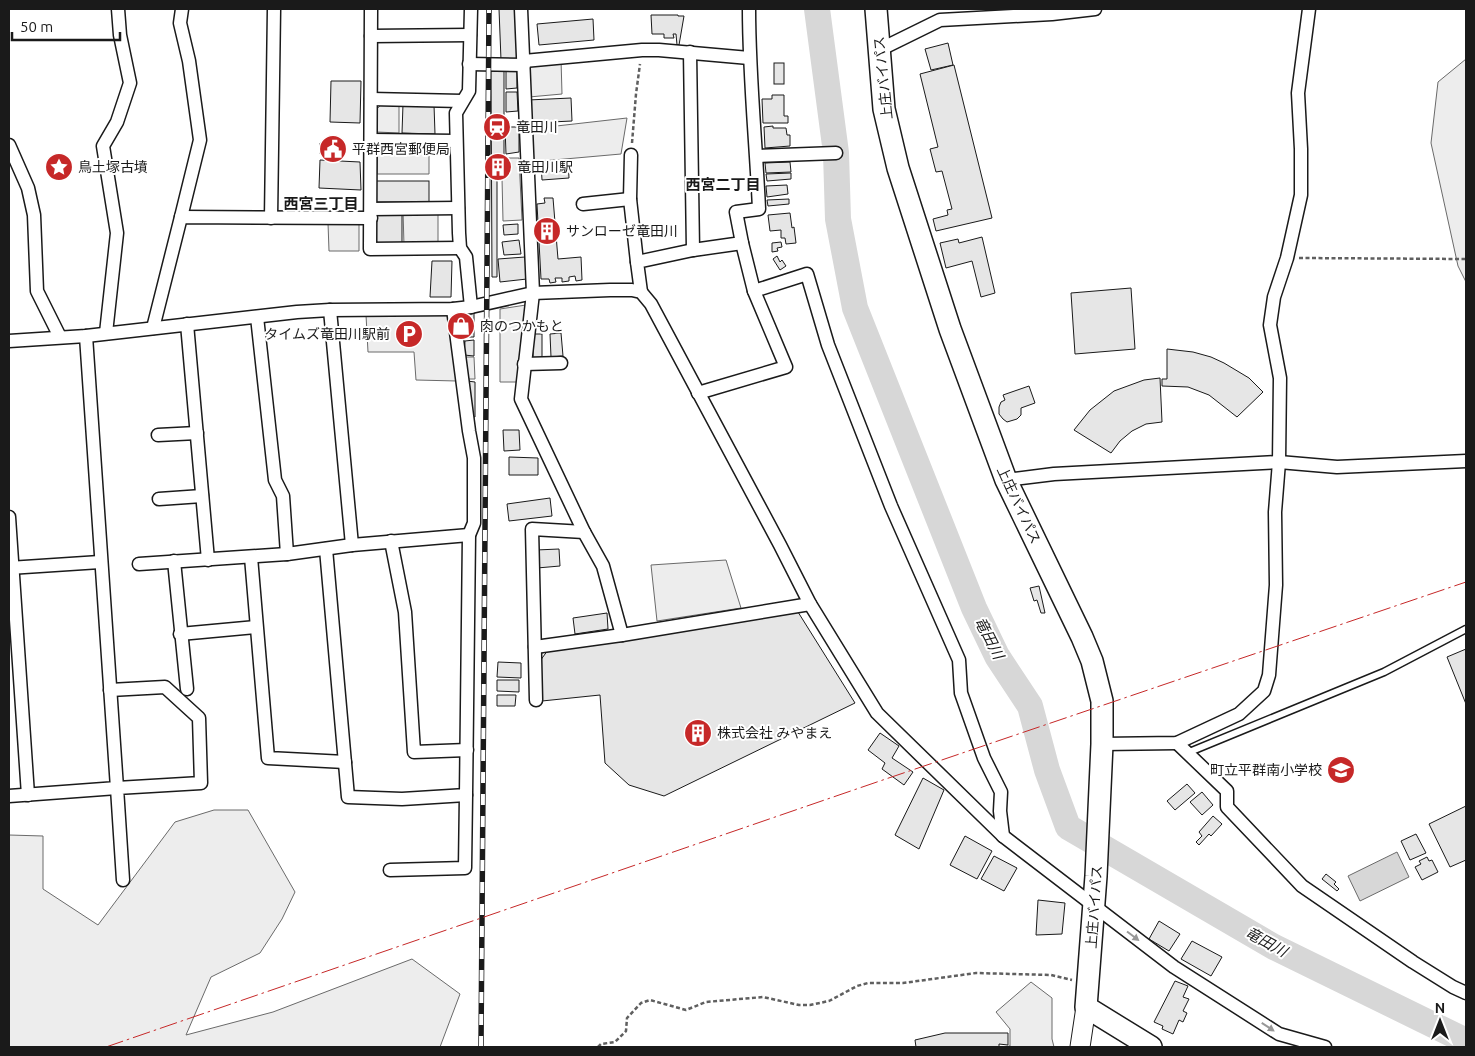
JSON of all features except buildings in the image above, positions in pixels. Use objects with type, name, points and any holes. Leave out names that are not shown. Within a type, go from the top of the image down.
[{"type":"highway","name":"上庄バイパス","points":[[876,9],[884,109],[898,168],[950,329],[1006,480],[1082,636],[1092,662],[1102,701],[1096,876],[1086,1007]]},
{"type":"highway","points":[[1086,1007],[1151,1047]]},
{"type":"main road","points":[[1080,1047],[1086,1007]]},
{"type":"street","points":[[106,333],[117,233],[103,146],[117,122],[130,83],[120,35],[118,9]]},
{"type":"street","points":[[153,328],[200,140],[189,61],[180,23],[182,9]]},
{"type":"street","points":[[271,218],[274,9]]},
{"type":"street","points":[[371,9],[370,250],[460,248]]},
{"type":"street","points":[[471,9],[469,91],[456,114],[460,248],[466,257],[471,307]]},
{"type":"street","points":[[521,9],[533,293],[521,400],[584,532],[603,566],[622,635]]},
{"type":"street","points":[[698,393],[786,367],[754,291],[736,212],[759,209],[757,156],[749,58],[749,9]]},
{"type":"street","points":[[879,50],[940,20],[1052,14],[1095,9]]},
{"type":"street","points":[[1102,744],[1177,743],[1239,714],[1264,691],[1269,675],[1276,585],[1275,512],[1280,462],[1280,378],[1270,325],[1274,297],[1287,258],[1301,195],[1298,93],[1309,9]]},
{"type":"street","points":[[371,36],[470,34]]},
{"type":"street","points":[[469,64],[524,63],[642,50],[690,52],[749,58]]},
{"type":"street","points":[[690,52],[693,250]]},
{"type":"street","points":[[371,98],[462,101]]},
{"type":"street","points":[[371,140],[456,141]]},
{"type":"street","points":[[9,145],[28,188],[34,215],[36,291],[60,338]]},
{"type":"street","points":[[757,156],[836,153]]},
{"type":"street","points":[[631,155],[630,199],[641,292],[650,304],[780,544],[810,604],[877,713],[1003,836],[1094,907],[1174,966],[1279,1034],[1325,1047]]},
{"type":"street","points":[[583,204],[630,199]]},
{"type":"street","points":[[181,217],[271,218],[458,208]]},
{"type":"street","points":[[637,262],[693,250],[742,243]]},
{"type":"street","points":[[754,291],[807,274],[828,345],[891,506],[958,660],[961,693],[984,758],[1001,792],[1000,811],[1003,836]]},
{"type":"street","points":[[9,341],[86,336],[257,318],[296,312],[453,309],[471,307],[533,293],[610,290],[641,292]]},
{"type":"street","points":[[390,870],[465,868],[469,535],[474,523],[474,458],[453,309]]},
{"type":"street","points":[[330,310],[352,545]]},
{"type":"street","points":[[257,318],[275,480],[283,496],[286,554]]},
{"type":"street","points":[[187,324],[208,560]]},
{"type":"street","points":[[86,336],[123,880]]},
{"type":"street","points":[[524,364],[561,363]]},
{"type":"street","points":[[158,435],[197,434]]},
{"type":"street","points":[[1006,480],[1054,474],[1280,462],[1337,467],[1466,460]]},
{"type":"street","points":[[159,499],[202,496]]},
{"type":"street","points":[[9,517],[28,795]]},
{"type":"street","points":[[536,700],[532,529],[584,532]]},
{"type":"street","points":[[139,564],[286,554],[352,545],[469,535]]},
{"type":"street","points":[[391,541],[405,612],[414,752],[467,750]]},
{"type":"street","points":[[326,548],[348,797],[402,799],[466,795]]},
{"type":"street","points":[[251,557],[268,758],[345,762]]},
{"type":"street","points":[[174,561],[187,689]]},
{"type":"street","points":[[11,568],[100,562]]},
{"type":"street","points":[[535,646],[622,635],[810,604]]},
{"type":"street","points":[[180,634],[256,627]]},
{"type":"street","points":[[9,796],[201,784],[199,718],[165,687],[110,690]]},
{"type":"street","points":[[1177,743],[1227,791],[1227,807],[1302,886],[1413,962],[1466,993]]},
{"type":"lane","points":[[1186,752],[1384,672],[1466,629]]},
{"type":"path","points":[[631,155],[642,50]]},
{"type":"path","points":[[1287,258],[1466,259]]},
{"type":"path","points":[[598,1047],[601,1044],[615,1042],[626,1031],[627,1018],[642,1003],[650,1000],[686,1010],[706,1002],[763,997],[798,1005],[829,1001],[857,986],[868,983],[903,983],[976,973],[1051,975],[1088,983]]},
{"type":"shaded area","points":[[561,59],[562,94],[529,97],[526,62]]},
{"type":"shaded area","points":[[1466,59],[1466,282],[1458,266],[1431,143],[1438,82]]},
{"type":"shaded area","points":[[384,102],[399,102],[399,133],[377,132],[376,110]]},
{"type":"shaded area","points":[[627,118],[621,154],[531,162],[530,129]]},
{"type":"shaded area","points":[[378,142],[429,143],[429,174],[377,174]]},
{"type":"shaded area","points":[[504,158],[519,158],[522,220],[503,221],[502,178],[504,176]]},
{"type":"shaded area","points":[[403,210],[438,211],[438,246],[404,246]]},
{"type":"shaded area","points":[[328,223],[359,223],[359,251],[329,251]]},
{"type":"shaded area","points":[[526,305],[517,382],[500,382],[500,309]]},
{"type":"shaded area","name":"タイムズ竜田川駅前","points":[[448,314],[457,381],[416,380],[414,352],[368,352],[366,315]]},
{"type":"shaded area","points":[[461,357],[474,357],[475,379],[465,379]]},
{"type":"shaded area","points":[[726,560],[741,608],[657,621],[651,565]]},
{"type":"shaded area","points":[[214,810],[248,810],[295,892],[282,919],[260,953],[211,977],[186,1035],[273,1012],[412,959],[460,994],[440,1047],[9,1047],[9,835],[43,836],[43,889],[98,925],[175,822]]},
{"type":"shaded area","points":[[1397,852],[1409,877],[1360,901],[1348,876]]},
{"type":"shaded area","points":[[1031,982],[1052,998],[1052,1039],[1054,1047],[1000,1047],[1010,1046],[1010,1029],[996,1012]]},
{"type":"waterway","name":"竜田川","points":[[817,9],[836,153],[838,219],[855,308],[974,608],[997,656],[1030,706],[1047,770],[1068,827],[1274,947],[1466,1041]]},
{"type":"railway","points":[[481,1047],[489,9]]},
{"type":"power","points":[[106,1047],[1466,582]]},
{"type":"place","name":"竜田川","points":[[497,127]]},
{"type":"place","name":"平群西宮郵便局","points":[[333,149]]},
{"type":"place","name":"鳥土塚古墳","points":[[59,167]]},
{"type":"place","name":"竜田川駅","points":[[498,167]]},
{"type":"place","name":"サンローゼ竜田川","points":[[547,231]]},
{"type":"place","name":"肉のつかもと","points":[[461,326]]},
{"type":"place","name":"タイムズ竜田川駅前","points":[[409,334]]},
{"type":"place","name":"株式会社 みやまえ","points":[[698,733]]},
{"type":"place","name":"町立平群南小学校","points":[[1341,770]]},
{"type":"district","name":"西宮二丁目","points":[[723,185]]},
{"type":"district","name":"西宮三丁目","points":[[321,204]]}]
